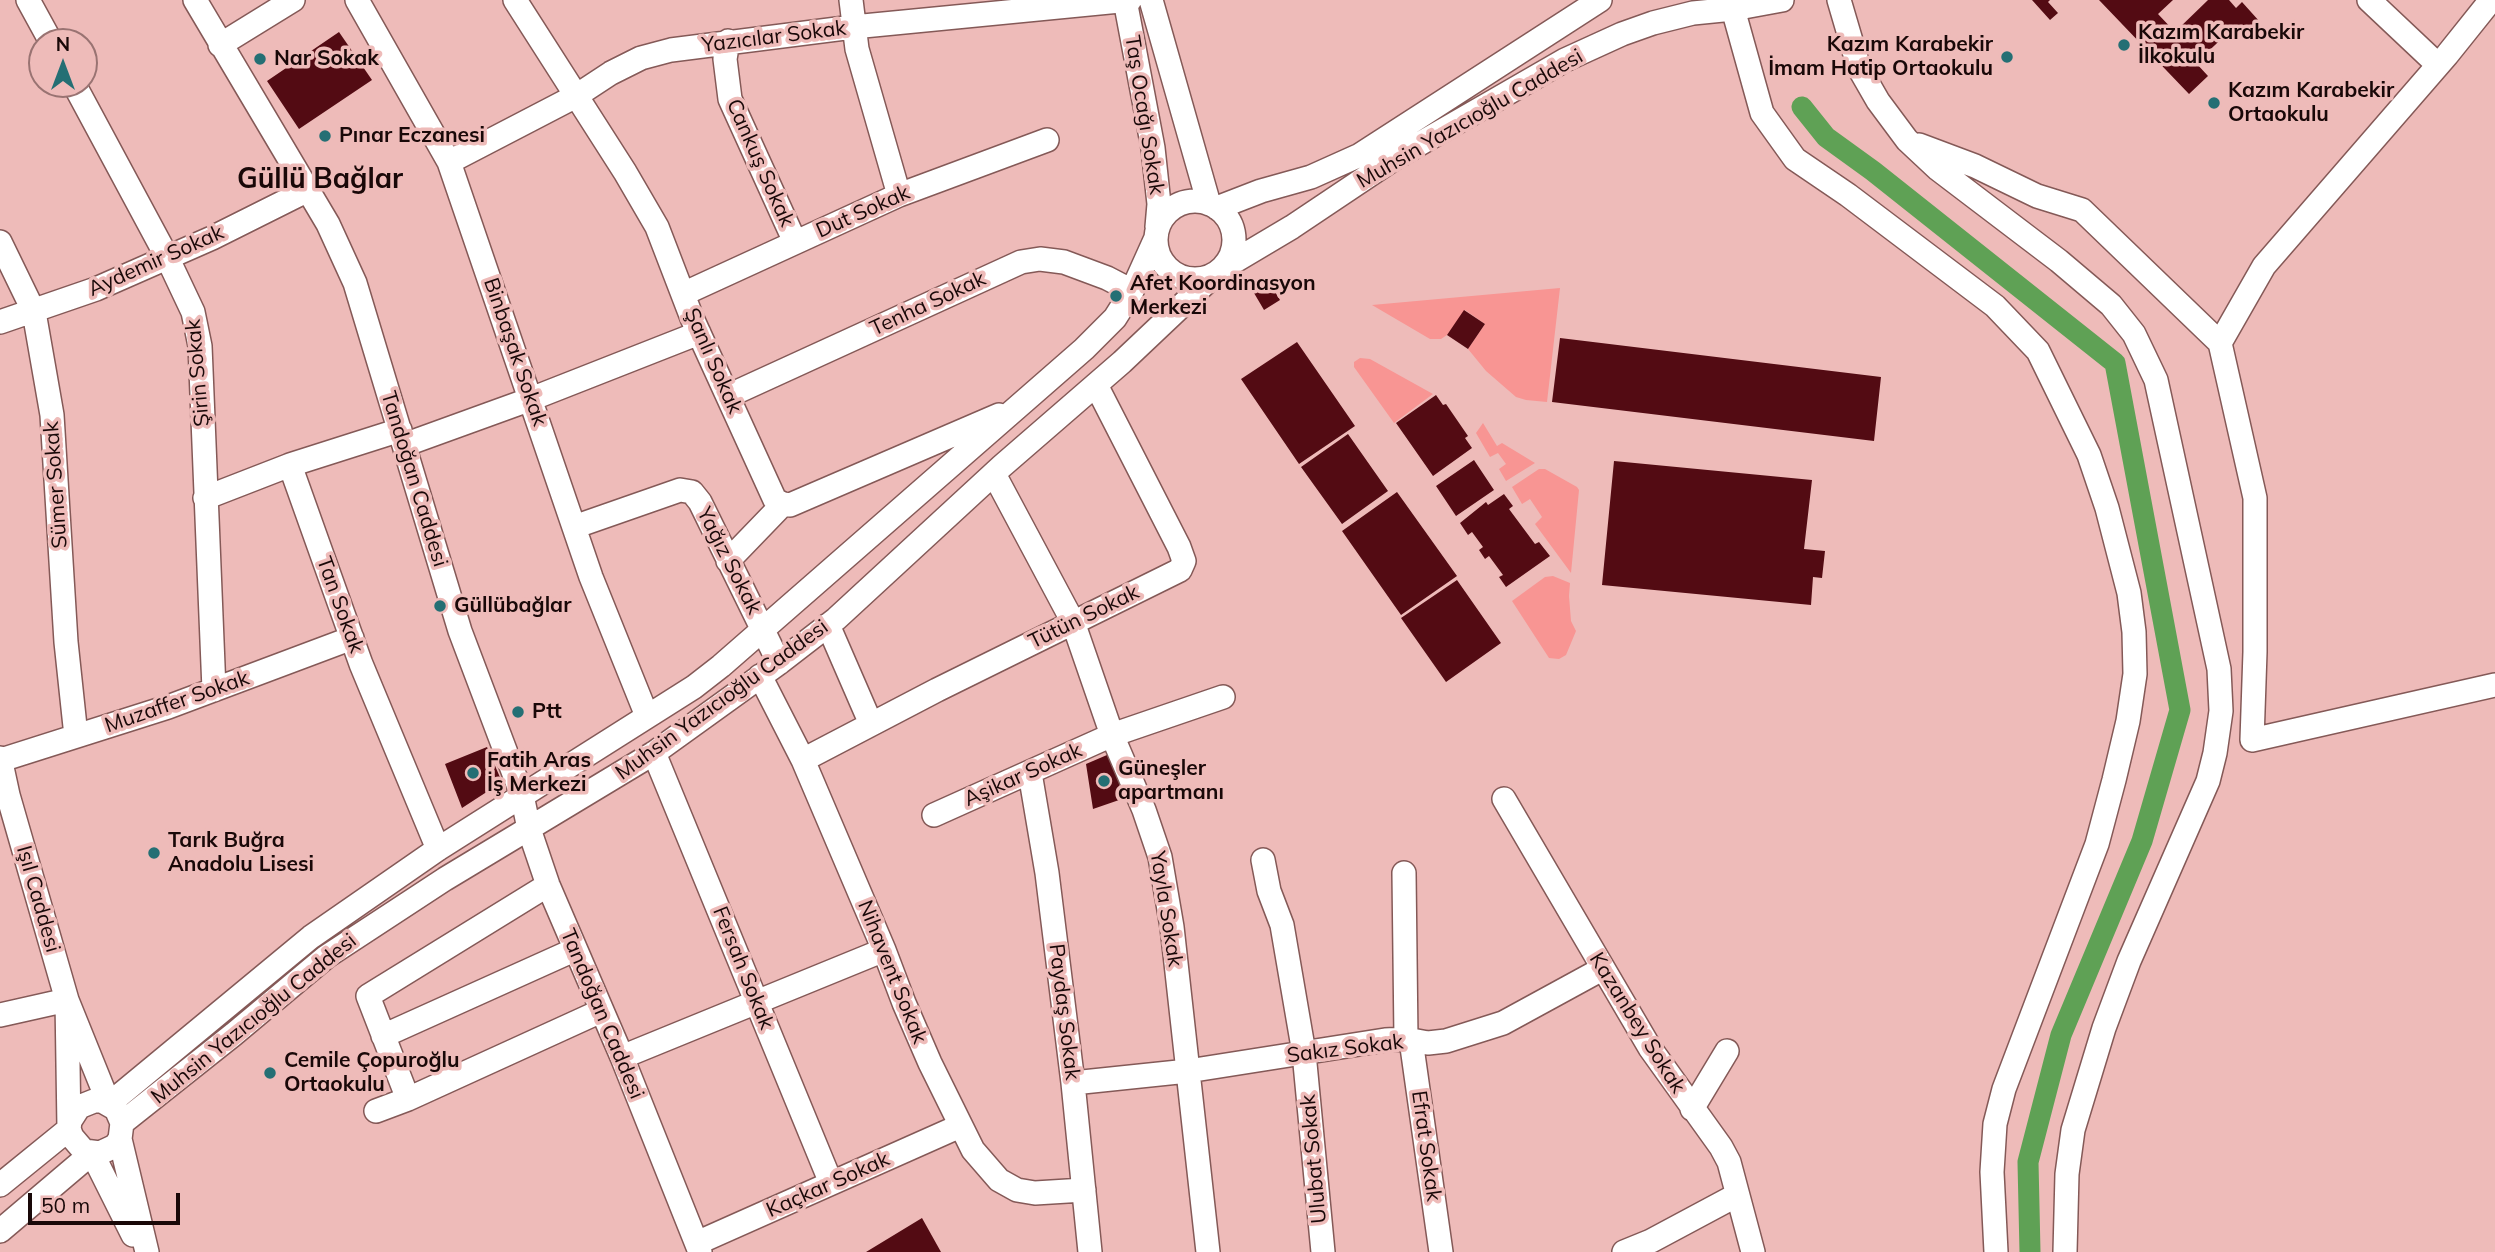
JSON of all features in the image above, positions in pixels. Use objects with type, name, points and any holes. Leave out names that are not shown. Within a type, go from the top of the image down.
[{"type":"street","points":[[29,0],[44,28]]},
{"type":"street","name":"Tandoğan Caddesi","points":[[195,0],[328,224],[355,283],[460,631],[522,795],[529,830],[548,884],[622,1057],[698,1248]]},
{"type":"street","points":[[220,45],[293,0]]},
{"type":"street","name":"Binbaşak Sokak","points":[[358,0],[449,162],[591,577],[647,716]]},
{"type":"street","name":"Şanlı Sokak","points":[[515,0],[657,227],[699,333],[775,500],[783,505]]},
{"type":"street","points":[[850,0],[857,49],[899,195]]},
{"type":"street","name":"Yazıcılar Sokak","points":[[449,162],[576,96],[641,58],[671,50],[853,27],[1126,0]]},
{"type":"street","name":"Taş Ocağı Sokak","points":[[1126,0],[1153,148],[1159,204],[1156,235]]},
{"type":"street","name":"Taş Ocağı Sokak","points":[[1151,0],[1213,206]]},
{"type":"street","name":"Muhsin Yazıcıoğlu Caddesi","points":[[1213,206],[1311,177],[1360,155],[1600,0]]},
{"type":"street","name":"Muhsin Yazıcıoğlu Caddesi","points":[[117,1122],[225,1042],[326,957],[445,879],[654,753],[770,670],[828,625],[1219,271],[1292,228],[1395,158],[1565,60],[1653,23],[1728,5],[1782,0]]},
{"type":"street","points":[[1839,0],[1859,68],[1878,101],[1907,140],[1938,169],[2059,261],[2111,305],[2134,334],[2156,380],[2219,669],[2221,712],[2215,753],[2207,781],[2129,961],[2104,1028],[2073,1130],[2067,1174],[2065,1252]]},
{"type":"street","points":[[2369,0],[2438,65]]},
{"type":"street","points":[[2220,343],[2264,266],[2438,65],[2482,4]]},
{"type":"street","points":[[1728,5],[1762,113],[1795,159],[1859,203],[1996,306],[2038,351],[2089,455],[2107,508],[2129,593],[2134,632],[2135,674],[2128,721],[2114,780],[2097,844],[2004,1089],[1996,1124],[1992,1172],[1996,1252]]},
{"type":"street","name":"Cankuş Sokak","points":[[728,41],[725,58],[730,99],[794,242]]},
{"type":"street","name":"Şirin Sokak","points":[[82,98],[167,257],[193,312],[200,346],[214,690]]},
{"type":"street","name":"Dut Sokak","points":[[683,294],[899,195],[1047,140]]},
{"type":"street","points":[[1907,140],[1975,166],[2037,196],[2082,210],[2220,343],[2256,498],[2256,652],[2252,740],[2495,685]]},
{"type":"street","name":"Aydemir Sokak","points":[[0,322],[96,289],[212,238],[308,190]]},
{"type":"street","points":[[1193,201],[1213,206],[1226,215],[1234,236],[1234,247],[1219,271],[1193,279],[1174,274],[1161,259],[1156,235],[1162,219],[1181,203],[1193,201]]},
{"type":"street","name":"Muhsin Yazıcıoğlu Caddesi","points":[[117,1122],[299,946],[438,849],[694,687],[764,630],[1084,349],[1115,317],[1132,291],[1156,235]]},
{"type":"street","name":"Sümer Sokak","points":[[0,242],[34,312],[52,415],[66,642],[76,736]]},
{"type":"street","name":"Tenha Sokak","points":[[728,396],[1021,262],[1040,259],[1064,262],[1107,278],[1132,291]]},
{"type":"street","points":[[205,498],[290,465],[402,437],[531,399],[699,333]]},
{"type":"street","name":"Tütün Sokak","points":[[803,760],[1180,570],[1184,561],[1096,385]]},
{"type":"street","points":[[728,561],[783,505],[790,505],[1014,409]]},
{"type":"street","name":"Tan Sokak","points":[[290,465],[352,638],[438,849]]},
{"type":"street","name":"Yayla Sokak","points":[[994,474],[1073,622],[1112,735],[1144,810],[1160,857],[1172,927],[1208,1252]]},
{"type":"street","name":"Yağız Sokak","points":[[574,527],[680,490],[692,492],[700,502],[764,630],[770,670]]},
{"type":"street","points":[[828,625],[871,724]]},
{"type":"street","name":"Muzaffer Sokak","points":[[0,759],[214,690],[352,638]]},
{"type":"street","name":"Nihavent Sokak","points":[[770,670],[803,760],[904,1003],[960,1126],[983,1164],[999,1180],[1017,1190],[1035,1193],[1084,1190]]},
{"type":"street","name":"Aşikar Sokak","points":[[934,815],[1112,735],[1223,697]]},
{"type":"street","name":"Fersah Sokak","points":[[654,753],[831,1183]]},
{"type":"street","name":"Işıl Caddesi","points":[[0,759],[67,1000]]},
{"type":"street","name":"Paydaş Sokak","points":[[1030,773],[1047,873],[1073,1083],[1090,1252]]},
{"type":"street","name":"Kazanbey Sokak","points":[[1504,799],[1650,1048],[1721,1147],[1729,1162],[1753,1252]]},
{"type":"street","name":"Ulubat Sokak","points":[[1264,860],[1269,891],[1282,925],[1304,1053],[1323,1252]]},
{"type":"street","name":"Efrat Sokak","points":[[1404,873],[1408,1039],[1441,1252]]},
{"type":"street","points":[[408,1099],[368,996],[548,884]]},
{"type":"street","points":[[383,1036],[574,950]]},
{"type":"street","points":[[622,1057],[884,950]]},
{"type":"street","name":"Sakız Sokak","points":[[1073,1083],[1188,1071],[1367,1042],[1408,1039],[1427,1043],[1446,1041],[1503,1023],[1602,969]]},
{"type":"street","points":[[0,1015],[67,1000]]},
{"type":"street","points":[[67,1000],[117,1122],[144,1252]]},
{"type":"street","points":[[67,1000],[69,1129],[76,1145],[92,1153],[144,1252]]},
{"type":"street","points":[[376,1111],[601,1011]]},
{"type":"street","points":[[1692,1109],[1727,1051]]},
{"type":"street","points":[[0,1185],[69,1129],[74,1113],[86,1103],[102,1101],[117,1122]]},
{"type":"street","points":[[0,1231],[92,1153],[108,1151],[117,1122]]},
{"type":"street","name":"Kaçkar Sokak","points":[[698,1248],[831,1183],[960,1126]]},
{"type":"street","points":[[1624,1252],[1659,1245],[1737,1195]]},
{"type":"shaded area","points":[[1560,288],[1547,402],[1516,397],[1486,371],[1468,349],[1485,324],[1465,310],[1447,335],[1441,339],[1430,339],[1372,305]]},
{"type":"shaded area","points":[[1360,358],[1370,359],[1433,394],[1394,423],[1354,367],[1354,362]]},
{"type":"shaded area","points":[[1483,423],[1497,446],[1502,443],[1535,463],[1506,481],[1499,469],[1506,464],[1498,453],[1490,457],[1476,433]]},
{"type":"shaded area","points":[[1539,469],[1545,469],[1579,490],[1571,573],[1535,524],[1542,517],[1530,499],[1522,504],[1512,487]]},
{"type":"shaded area","points":[[1553,576],[1570,583],[1571,621],[1576,631],[1566,655],[1559,659],[1549,658],[1512,601],[1545,577]]},
{"type":"building","points":[[2032,0],[2050,0],[2048,2],[2058,13],[2050,20]]},
{"type":"building","points":[[2099,0],[2173,0],[2158,14],[2175,32],[2208,0],[2229,0],[2236,8],[2242,2],[2260,22],[2244,37],[2234,27],[2196,63],[2208,76],[2189,94]]},
{"type":"building","points":[[339,32],[372,80],[299,129],[267,81]]},
{"type":"building","points":[[1270,283],[1280,300],[1264,310],[1254,293]]},
{"type":"building","points":[[1464,310],[1485,324],[1468,349],[1447,335]]},
{"type":"building","points":[[1560,338],[1881,377],[1874,441],[1552,402]]},
{"type":"building","points":[[1297,342],[1355,426],[1299,464],[1241,379]]},
{"type":"building","points":[[1436,395],[1443,405],[1446,404],[1468,436],[1465,438],[1472,448],[1433,476],[1396,423]]},
{"type":"building","points":[[1348,434],[1388,491],[1342,524],[1301,467]]},
{"type":"building","points":[[1474,460],[1494,490],[1456,516],[1436,486]]},
{"type":"building","points":[[1614,461],[1812,480],[1804,549],[1825,551],[1822,578],[1813,577],[1811,605],[1602,585]]},
{"type":"building","points":[[1397,492],[1457,576],[1401,615],[1342,531]]},
{"type":"building","points":[[1504,494],[1513,506],[1509,509],[1535,544],[1539,542],[1550,556],[1506,587],[1499,577],[1503,575],[1489,556],[1485,559],[1479,550],[1483,547],[1472,532],[1468,535],[1460,523],[1486,502],[1488,505]]},
{"type":"building","points":[[1457,580],[1501,643],[1446,682],[1401,618]]},
{"type":"building","name":"Fatih Aras İş Merkezi","points":[[487,747],[502,782],[462,808],[445,764]]},
{"type":"building","name":"Güneşler apartmanı","points":[[1114,752],[1122,799],[1093,809],[1086,764]]},
{"type":"building","points":[[922,1218],[941,1252],[866,1252]]},
{"type":"waterway","points":[[1802,107],[1826,137],[1873,171],[2115,363],[2180,710],[2142,841],[2061,1035],[2028,1162],[2030,1252]]},
{"type":"place","name":"Kazım Karabekir İlkokulu","points":[[2124,45]]},
{"type":"place","name":"Kazım Karabekir İmam Hatip Ortaokulu","points":[[2007,57]]},
{"type":"place","name":"Nar Sokak","points":[[260,59]]},
{"type":"place","name":"Kazım Karabekir Ortaokulu","points":[[2214,103]]},
{"type":"place","name":"Pınar Eczanesi","points":[[325,136]]},
{"type":"place","name":"Afet Koordinasyon Merkezi","points":[[1116,296]]},
{"type":"place","name":"Güllübağlar","points":[[440,606]]},
{"type":"place","name":"Ptt","points":[[518,712]]},
{"type":"place","name":"Fatih Aras İş Merkezi","points":[[473,773]]},
{"type":"place","name":"Güneşler apartmanı","points":[[1104,781]]},
{"type":"place","name":"Tarık Buğra Anadolu Lisesi","points":[[154,853]]},
{"type":"place","name":"Cemile Çopuroğlu Ortaokulu","points":[[270,1073]]},
{"type":"district","name":"Güllü Bağlar","points":[[320,180]]}]
